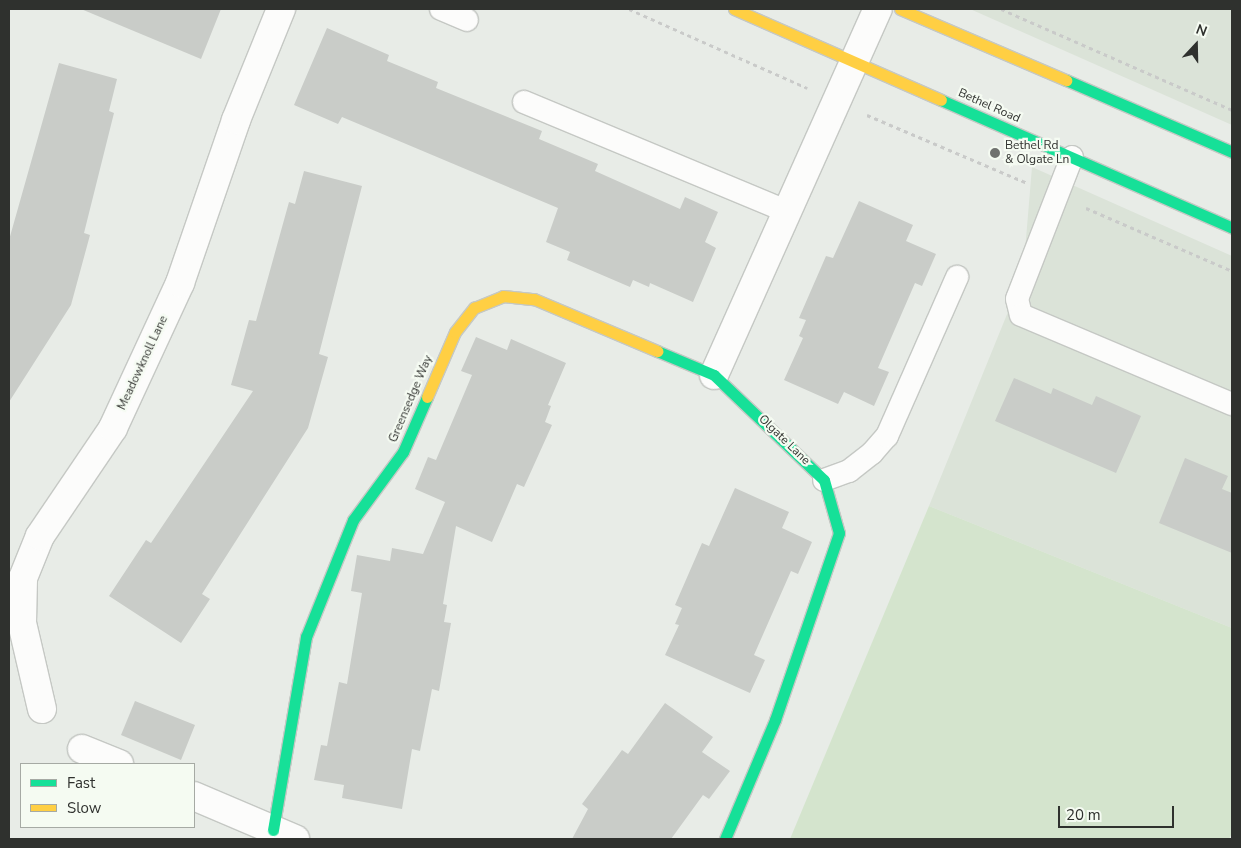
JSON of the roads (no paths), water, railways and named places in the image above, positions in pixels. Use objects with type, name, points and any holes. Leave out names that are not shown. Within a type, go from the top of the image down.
[{"type":"street","name":"Meadowknoll Lane","points":[[42,709],[22,623],[23,578],[40,536],[113,428],[176,292],[236,120],[281,9]]},
{"type":"street","name":"Bethel Road","points":[[734,9],[1232,228]]},
{"type":"street","points":[[714,375],[878,9]]},
{"type":"street","points":[[900,9],[1232,152]]},
{"type":"street","name":"Greensedge Way","points":[[284,835],[306,637],[353,520],[403,452],[454,332],[474,308],[503,296],[534,299],[714,375]]},
{"type":"street","name":"Olgate Lane","points":[[714,375],[824,480]]},
{"type":"street","points":[[725,839],[778,711],[839,533],[824,480]]},
{"type":"street","points":[[82,749],[117,763]]},
{"type":"street","points":[[195,796],[284,835]]},
{"type":"lane","points":[[441,9],[467,20]]},
{"type":"lane","points":[[524,102],[788,212]]},
{"type":"lane","points":[[1072,157],[1018,299],[1021,315],[1232,404]]},
{"type":"lane","points":[[824,480],[849,471],[872,453],[886,436],[957,277]]},
{"type":"place","name":"Bethel Rd & Olgate Ln","points":[[995,153]]}]
